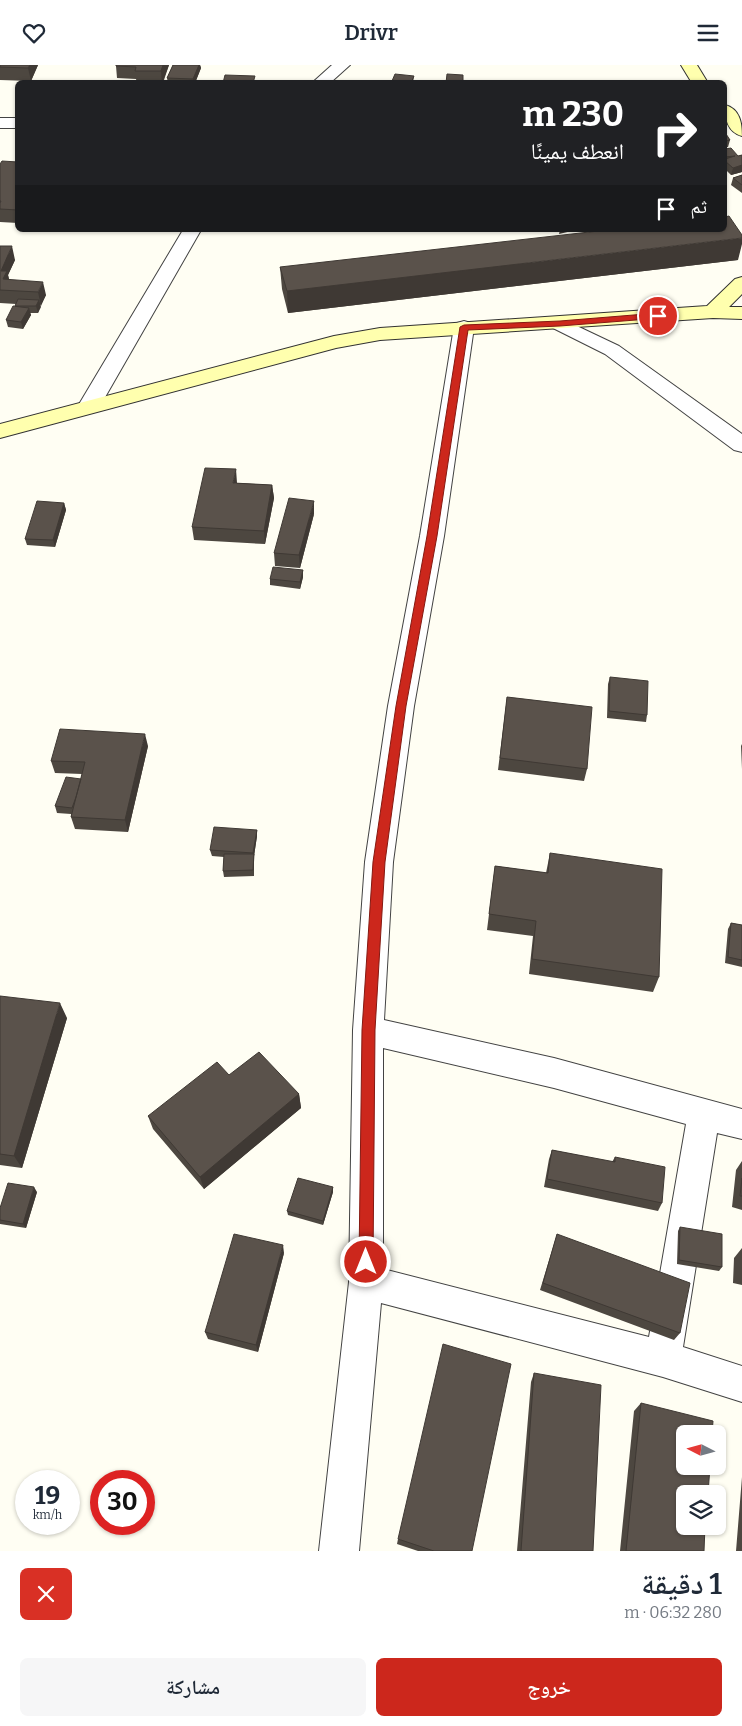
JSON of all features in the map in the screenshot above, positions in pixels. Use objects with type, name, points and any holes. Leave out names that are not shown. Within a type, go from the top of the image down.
[{"type":"street","points":[[324,80],[342,65]]},
{"type":"street","points":[[689,65],[698,80]]},
{"type":"street","points":[[727,112],[742,131]]},
{"type":"street","points":[[0,123],[15,123]]},
{"type":"street","points":[[89,406],[191,232]]},
{"type":"street","points":[[713,312],[742,283]]},
{"type":"street","points":[[0,431],[334,342],[380,334],[464,327],[560,324],[713,312],[742,313]]},
{"type":"street","points":[[560,324],[612,350],[742,445]]},
{"type":"street","points":[[339,1551],[366,1281],[368,1030],[379,862],[401,706],[432,536],[464,327]]},
{"type":"street","points":[[368,1030],[554,1073],[742,1124]]},
{"type":"street","points":[[663,1359],[704,1115]]},
{"type":"street","points":[[366,1281],[663,1359],[742,1384]]},
{"type":"building","points":[[0,65],[30,65],[28,68],[0,67]]},
{"type":"building","points":[[116,65],[163,65],[161,71],[135,71],[136,67]]},
{"type":"building","points":[[173,65],[199,65],[193,79],[167,78]]},
{"type":"building","points":[[395,74],[414,76],[412,80],[392,80]]},
{"type":"building","points":[[447,74],[463,75],[463,80],[446,80]]},
{"type":"building","points":[[225,75],[255,76],[254,80],[224,80]]},
{"type":"building","points":[[731,148],[738,156],[742,155],[742,165],[733,168],[727,163],[727,158],[735,156],[727,157],[727,149]]},
{"type":"building","points":[[2,161],[15,162],[15,210],[0,209],[0,164]]},
{"type":"building","points":[[742,175],[742,185],[733,178]]},
{"type":"building","points":[[727,216],[729,216],[742,235],[742,238],[287,291],[280,267],[589,232],[727,232]]},
{"type":"building","points":[[0,246],[12,246],[1,271],[7,271],[3,279],[43,282],[38,292],[0,290]]},
{"type":"building","points":[[18,299],[39,300],[36,306],[15,306]]},
{"type":"building","points":[[13,306],[29,308],[21,322],[6,320]]},
{"type":"building","points":[[205,468],[236,469],[233,483],[272,485],[264,531],[192,527]]},
{"type":"building","points":[[289,498],[314,501],[299,555],[274,553]]},
{"type":"building","points":[[37,501],[64,503],[53,540],[25,539]]},
{"type":"building","points":[[273,567],[303,570],[300,582],[270,579]]},
{"type":"building","points":[[610,677],[648,681],[647,715],[609,711]]},
{"type":"building","points":[[507,697],[592,707],[587,769],[500,758]]},
{"type":"building","points":[[60,729],[145,734],[125,820],[71,817],[85,762],[51,761]]},
{"type":"building","points":[[66,777],[81,779],[72,808],[55,806]]},
{"type":"building","points":[[214,827],[257,830],[253,853],[210,850]]},
{"type":"building","points":[[550,853],[662,869],[659,977],[532,959],[536,921],[489,914],[495,866],[548,873]]},
{"type":"building","points":[[224,854],[254,854],[253,870],[223,871]]},
{"type":"building","points":[[731,923],[742,925],[742,960],[728,957]]},
{"type":"building","points":[[0,996],[60,1003],[14,1156],[0,1154]]},
{"type":"building","points":[[259,1052],[299,1094],[200,1177],[148,1116],[217,1062],[229,1075]]},
{"type":"building","points":[[552,1150],[615,1162],[615,1157],[665,1167],[662,1203],[547,1179]]},
{"type":"building","points":[[298,1178],[333,1187],[323,1221],[287,1211]]},
{"type":"building","points":[[742,1178],[742,1196],[740,1196]]},
{"type":"building","points":[[8,1183],[34,1187],[23,1224],[0,1220],[0,1208]]},
{"type":"building","points":[[680,1227],[722,1234],[722,1267],[679,1260]]},
{"type":"building","points":[[234,1234],[283,1245],[256,1345],[205,1332]]},
{"type":"building","points":[[557,1234],[690,1283],[680,1333],[543,1283]]},
{"type":"building","points":[[443,1344],[511,1364],[472,1551],[434,1551],[398,1539]]},
{"type":"building","points":[[534,1373],[601,1385],[593,1551],[521,1551]]},
{"type":"building","points":[[641,1403],[713,1421],[713,1425],[676,1425],[676,1475],[709,1475],[709,1485],[676,1485],[676,1535],[705,1535],[704,1551],[626,1551]]},
{"type":"route","points":[[366,1262],[368,1030],[379,862],[401,706],[432,536],[464,327],[560,324],[658,316]]}]
